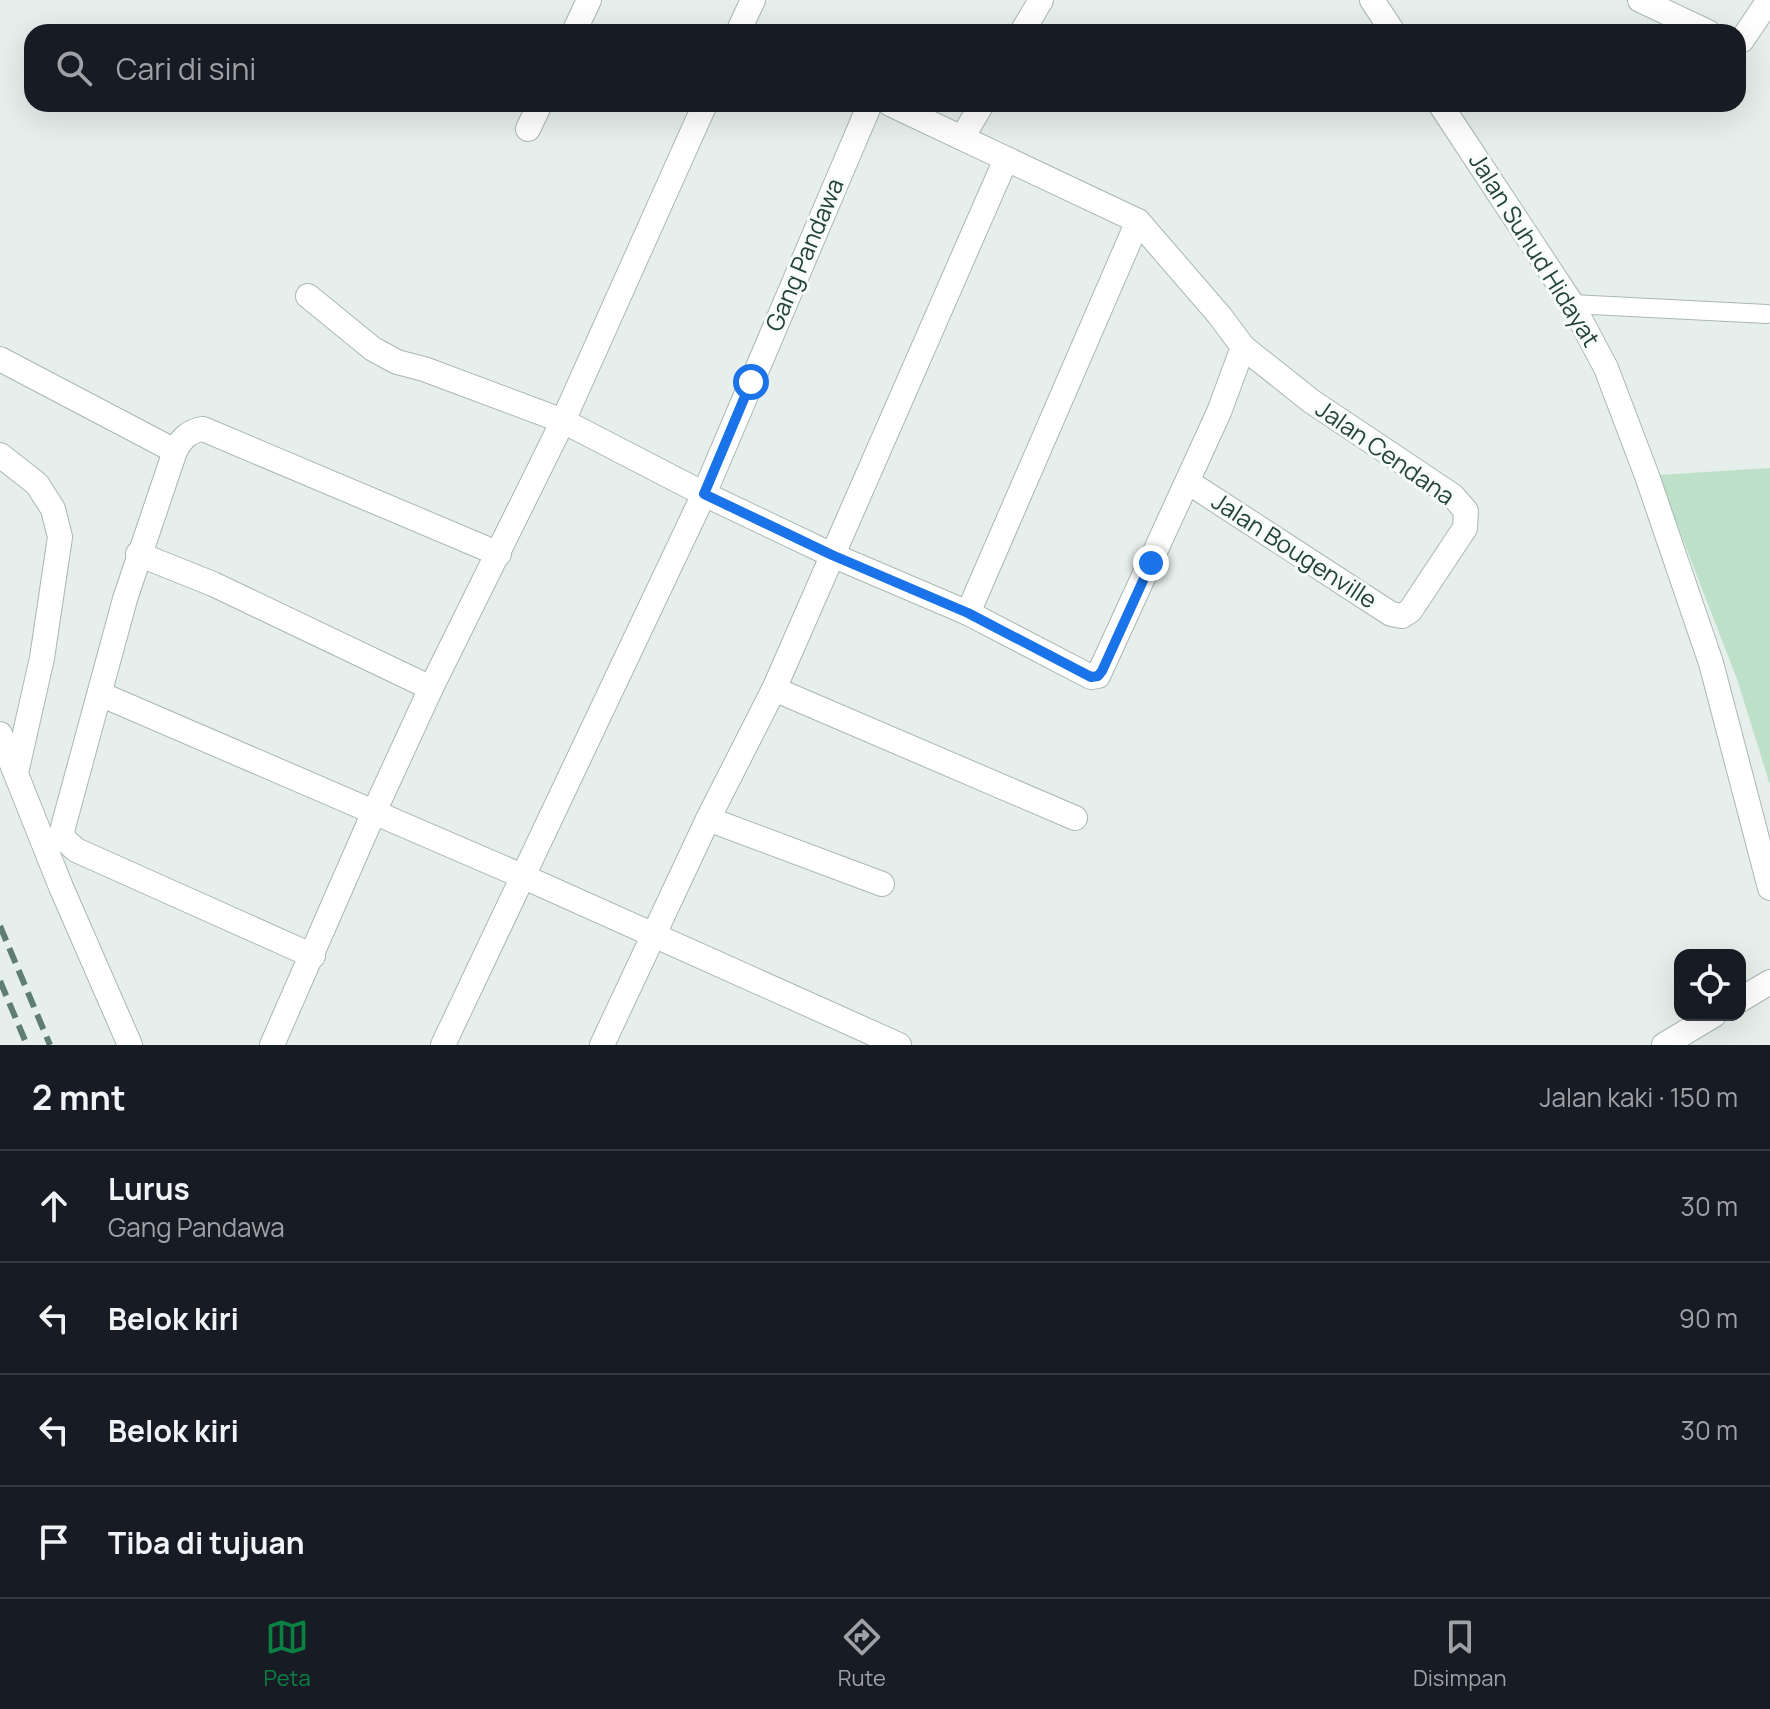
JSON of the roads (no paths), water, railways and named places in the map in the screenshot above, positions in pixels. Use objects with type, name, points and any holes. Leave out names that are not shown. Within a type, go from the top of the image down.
[{"type":"street","points":[[578,24],[589,0]]},
{"type":"street","points":[[744,24],[753,0]]},
{"type":"street","points":[[1027,24],[1041,0]]},
{"type":"street","points":[[1372,0],[1388,24]]},
{"type":"street","points":[[1640,0],[1691,24]]},
{"type":"street","points":[[1746,34],[1769,0]]},
{"type":"street","points":[[528,129],[536,112]]},
{"type":"street","points":[[272,1045],[431,688],[563,421],[701,112]]},
{"type":"street","name":"Gang Pandawa","points":[[443,1045],[704,494],[867,112]]},
{"type":"street","points":[[308,296],[373,349],[397,362],[424,369],[563,421],[704,494],[832,555],[968,613],[1091,677],[1098,676],[1219,412],[1243,347],[1138,221],[907,112]]},
{"type":"street","points":[[962,138],[977,112]]},
{"type":"street","name":"Jalan Suhud Hidayat","points":[[1445,112],[1572,304],[1619,400],[1711,663],[1770,888]]},
{"type":"street","points":[[602,1045],[708,819],[774,689],[1006,159]]},
{"type":"street","points":[[968,613],[1138,221]]},
{"type":"street","name":"Jalan Cendana","points":[[1243,347],[1311,401],[1453,496],[1466,511],[1465,528],[1410,611],[1402,616]]},
{"type":"street","points":[[0,359],[175,451]]},
{"type":"street","points":[[313,956],[76,850],[64,839],[62,831],[138,554],[175,451],[189,433],[203,429],[499,554]]},
{"type":"street","points":[[0,455],[37,484],[53,509],[60,537],[42,658],[16,773]]},
{"type":"street","name":"Jalan Bougenville","points":[[1188,482],[1391,614],[1402,616]]},
{"type":"street","points":[[138,554],[213,584],[431,688]]},
{"type":"street","points":[[774,689],[1075,818]]},
{"type":"street","points":[[100,694],[522,876],[899,1045]]},
{"type":"street","points":[[0,734],[61,887],[130,1045]]},
{"type":"street","points":[[708,819],[882,884]]},
{"type":"street","points":[[1746,996],[1770,982]]},
{"type":"street","points":[[1664,1045],[1704,1021]]},
{"type":"lane","points":[[1572,304],[1767,314]]},
{"type":"railway","points":[[0,926],[50,1045]]},
{"type":"railway","points":[[0,981],[27,1045]]}]
